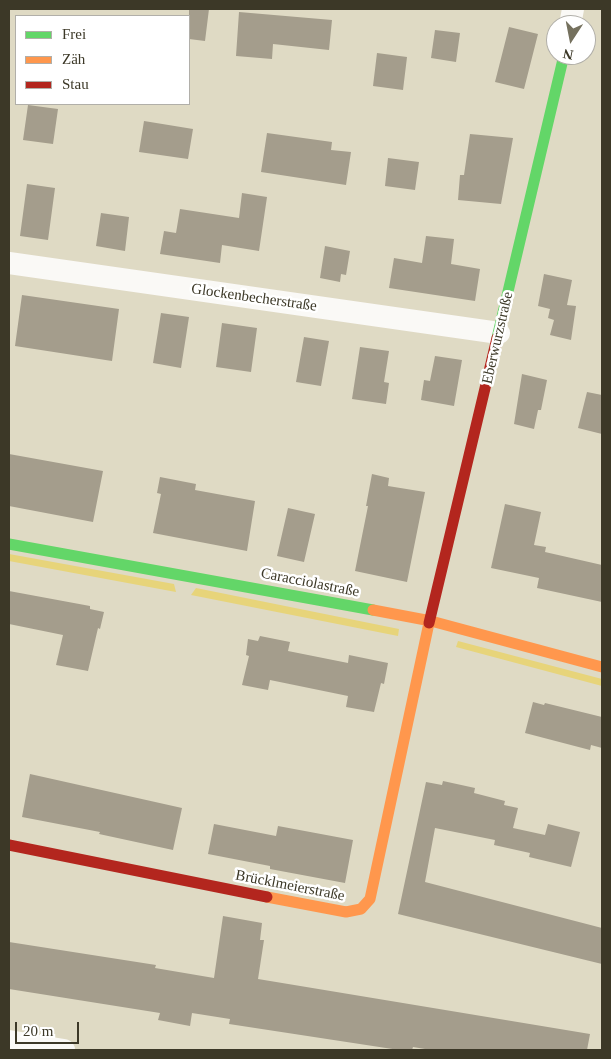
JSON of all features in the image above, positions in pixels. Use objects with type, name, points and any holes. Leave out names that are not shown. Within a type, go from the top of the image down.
[{"type":"street","name":"Eberwurzstraße","points":[[431,621],[562,65]]},
{"type":"street","name":"Glockenbecherstraße","points":[[9,264],[499,333]]},
{"type":"street","name":"Caracciolastraße","points":[[9,544],[431,621],[602,667]]},
{"type":"street","name":"Brücklmeierstraße","points":[[9,845],[341,912],[360,911],[370,899],[424,645],[431,621]]},
{"type":"street","points":[[9,1041],[64,1050]]},
{"type":"shaded area","points":[[9,554],[174,584],[176,592],[9,561]]},
{"type":"shaded area","points":[[196,588],[399,629],[398,636],[191,595]]},
{"type":"shaded area","points":[[458,641],[602,679],[602,686],[456,647]]},
{"type":"building","points":[[189,9],[209,9],[205,41],[190,39]]},
{"type":"building","points":[[239,12],[332,20],[329,50],[273,44],[272,59],[236,56]]},
{"type":"building","points":[[509,27],[538,34],[524,89],[495,82]]},
{"type":"building","points":[[435,30],[460,33],[456,62],[431,58]]},
{"type":"building","points":[[377,53],[407,57],[403,90],[373,86]]},
{"type":"building","points":[[28,105],[58,109],[53,144],[23,140]]},
{"type":"building","points":[[144,121],[193,129],[188,159],[139,152]]},
{"type":"building","points":[[267,133],[332,142],[331,150],[351,152],[346,185],[261,172]]},
{"type":"building","points":[[470,134],[513,138],[501,204],[458,200],[460,175],[464,175]]},
{"type":"building","points":[[388,158],[419,162],[415,190],[385,186]]},
{"type":"building","points":[[27,184],[55,188],[48,240],[20,236]]},
{"type":"building","points":[[242,193],[267,197],[259,251],[222,245],[220,263],[160,254],[164,231],[176,233],[180,209],[239,218]]},
{"type":"building","points":[[101,213],[129,217],[125,251],[96,246]]},
{"type":"building","points":[[426,236],[454,239],[451,264],[480,269],[475,301],[389,288],[394,258],[422,263]]},
{"type":"building","points":[[325,246],[350,251],[346,275],[341,274],[340,282],[320,278]]},
{"type":"building","points":[[544,274],[572,280],[567,305],[576,306],[571,340],[550,335],[554,320],[548,318],[550,309],[538,306]]},
{"type":"building","points":[[22,295],[119,309],[112,361],[15,346]]},
{"type":"building","points":[[161,313],[189,317],[181,368],[153,363]]},
{"type":"building","points":[[222,323],[257,328],[251,372],[216,367]]},
{"type":"building","points":[[304,337],[329,341],[321,386],[296,382]]},
{"type":"building","points":[[360,347],[389,351],[384,382],[389,383],[386,404],[352,399]]},
{"type":"building","points":[[435,356],[462,360],[454,406],[421,400],[424,380],[430,381]]},
{"type":"building","points":[[522,374],[547,380],[541,410],[538,410],[534,429],[514,424]]},
{"type":"building","points":[[587,392],[602,395],[602,434],[578,428]]},
{"type":"building","points":[[9,454],[103,471],[93,522],[9,506]]},
{"type":"building","points":[[372,474],[389,478],[388,486],[425,492],[407,582],[355,571],[368,506],[366,506]]},
{"type":"building","points":[[160,477],[196,484],[195,490],[255,501],[247,551],[153,533],[161,494],[157,493]]},
{"type":"building","points":[[505,504],[541,512],[534,545],[546,547],[545,552],[602,565],[602,602],[537,588],[539,578],[491,568]]},
{"type":"building","points":[[288,508],[315,514],[304,562],[277,556]]},
{"type":"building","points":[[9,591],[90,606],[90,609],[104,612],[100,629],[98,628],[88,671],[56,665],[63,635],[9,624]]},
{"type":"building","points":[[260,636],[290,642],[288,651],[348,663],[349,655],[388,663],[384,684],[381,683],[374,712],[346,707],[348,696],[270,680],[268,690],[242,685],[249,656],[246,655],[248,639],[258,641]]},
{"type":"building","points":[[533,702],[544,705],[545,703],[602,717],[602,748],[591,745],[590,750],[525,733]]},
{"type":"building","points":[[30,774],[182,808],[173,850],[99,834],[100,832],[22,817]]},
{"type":"building","points":[[443,781],[475,788],[474,793],[505,801],[504,805],[518,808],[513,828],[545,835],[548,824],[580,832],[571,867],[529,857],[530,853],[494,845],[495,840],[435,828],[425,882],[602,928],[602,964],[398,914],[426,782],[442,785]]},
{"type":"building","points":[[214,824],[276,836],[278,826],[353,840],[345,883],[270,869],[270,866],[208,854]]},
{"type":"building","points":[[223,916],[262,923],[260,940],[264,940],[258,979],[590,1034],[587,1050],[431,1050],[413,1047],[412,1050],[399,1050],[229,1024],[230,1019],[192,1013],[190,1026],[158,1020],[160,1013],[9,989],[9,942],[156,965],[155,968],[214,978]]},
{"type":"traffic: fast","points":[[497,338],[562,65]]},
{"type":"traffic: fast","points":[[9,544],[373,610]]},
{"type":"traffic: slow","points":[[373,610],[431,621],[602,667]]},
{"type":"traffic: slow","points":[[267,897],[346,912],[361,909],[370,899],[429,623]]},
{"type":"traffic: jam","points":[[429,623],[497,338]]},
{"type":"traffic: jam","points":[[9,845],[267,897]]}]
